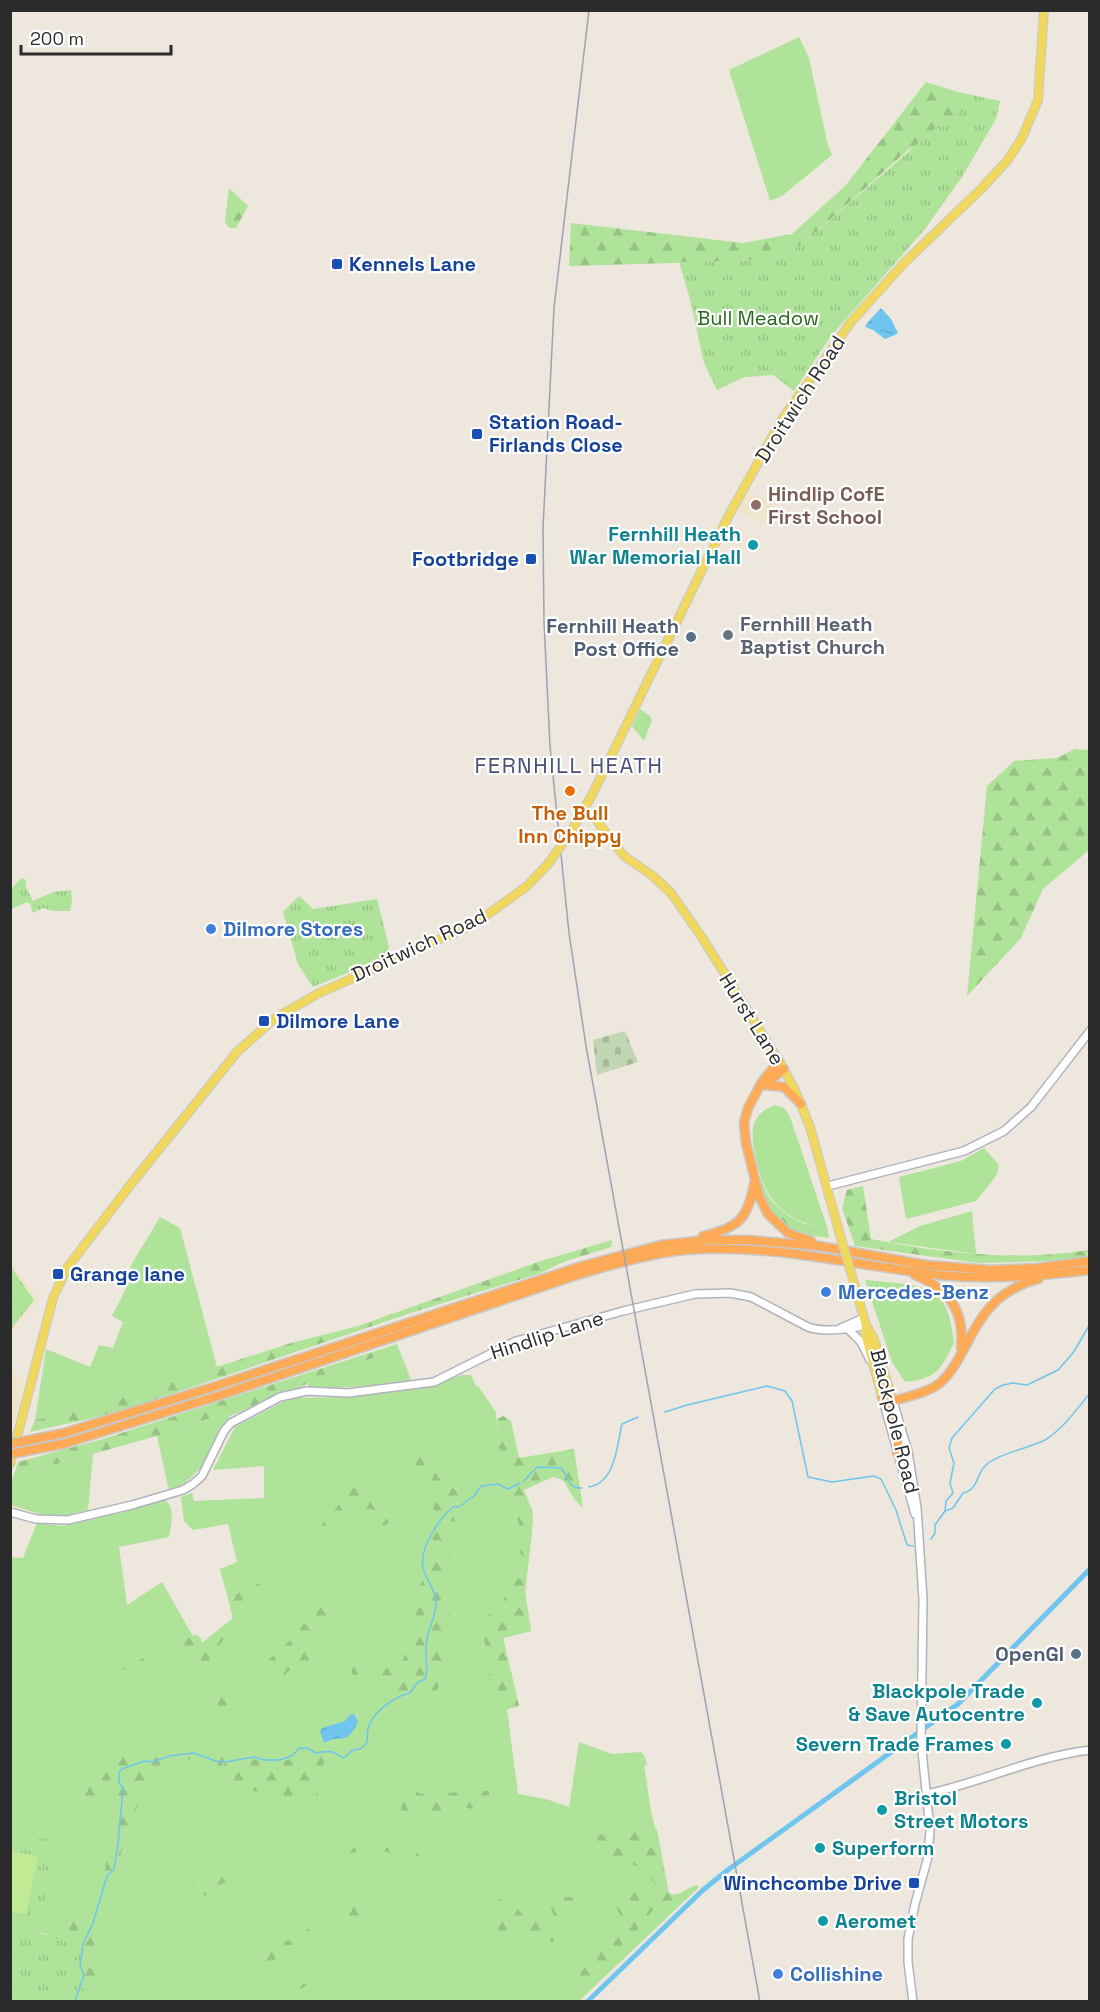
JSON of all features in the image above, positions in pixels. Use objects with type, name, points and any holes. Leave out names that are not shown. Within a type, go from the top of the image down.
[{"type":"highway","points":[[781,1065],[762,1086],[748,1108],[744,1123],[746,1143],[754,1181],[763,1205],[776,1223],[788,1233],[819,1246]]},
{"type":"highway","points":[[762,1086],[784,1087],[801,1104]]},
{"type":"highway","points":[[10,1444],[63,1433],[221,1384],[582,1266],[646,1248],[718,1233],[735,1225],[745,1214],[754,1181]]},
{"type":"highway","points":[[686,1241],[748,1240],[819,1246],[926,1265],[991,1270],[1036,1268],[1089,1261]]},
{"type":"highway","points":[[10,1454],[63,1444],[220,1395],[577,1275],[620,1262],[666,1252],[701,1249],[787,1253],[940,1275],[990,1278],[1089,1270]]},
{"type":"highway","points":[[904,1270],[933,1284],[952,1302],[961,1320],[961,1355]]},
{"type":"highway","points":[[882,1397],[893,1401],[924,1392],[940,1383],[961,1355],[977,1323],[995,1301],[1021,1285],[1053,1274]]},
{"type":"highway","points":[[893,1401],[890,1406],[898,1441],[897,1452]]},
{"type":"main road","name":"Droitwich Road","points":[[10,1464],[53,1298],[67,1268],[237,1052],[274,1019],[316,994],[476,923],[527,886],[548,864],[571,832],[584,810],[728,517],[781,421],[844,331],[876,293],[982,188],[1007,161],[1022,138],[1038,100],[1044,10]]},
{"type":"main road","name":"Hurst Lane","points":[[584,810],[594,816],[624,856],[653,876],[671,893],[781,1065],[801,1104],[828,1186],[850,1269]]},
{"type":"main road","name":"Blackpole Road","points":[[850,1269],[865,1322],[874,1339],[893,1401]]},
{"type":"main road","name":"Blackpole Road","points":[[865,1322],[865,1333],[882,1397]]},
{"type":"street","points":[[828,1186],[964,1151],[1004,1131],[1031,1107],[1089,1031]]},
{"type":"street","name":"Hindlip Lane","points":[[10,1512],[36,1520],[74,1519],[183,1490],[202,1476],[224,1431],[231,1423],[280,1397],[307,1391],[348,1393],[434,1382],[516,1341],[623,1311],[695,1294],[730,1293],[751,1297],[813,1328],[823,1330],[845,1329],[865,1322]]},
{"type":"street","points":[[845,1329],[861,1342],[873,1364]]},
{"type":"street","name":"Blackpole Road","points":[[882,1397],[917,1519]]},
{"type":"street","name":"Blackpole Road","points":[[893,1401],[908,1452],[917,1508],[923,1599],[921,1742],[930,1830],[928,1857],[908,1939],[908,1962],[913,2001]]},
{"type":"street","points":[[927,1794],[965,1785],[1043,1759],[1089,1749]]},
{"type":"shaded area","name":"Hindlip CofE First School","points":[[746,491],[775,501],[764,524],[736,510]]},
{"type":"shaded area","points":[[11,1262],[39,1299],[11,1334]]},
{"type":"shaded area","points":[[11,1369],[24,1383],[14,1424],[11,1425]]},
{"type":"green space","points":[[799,37],[809,58],[828,146],[832,155],[782,196],[770,201],[729,70]]},
{"type":"green space","points":[[926,82],[958,92],[958,127],[908,150],[805,242],[780,257],[740,261],[569,266],[571,223],[743,243],[792,234],[846,185]]},
{"type":"green space","name":"Bull Meadow","points":[[958,92],[1000,101],[996,119],[962,177],[925,229],[831,336],[794,391],[773,375],[745,377],[717,390],[704,363],[679,262],[740,261],[780,257],[805,242],[938,126],[958,127]]},
{"type":"green space","points":[[229,188],[248,206],[236,228],[229,228],[225,222]]},
{"type":"green space","points":[[640,709],[652,720],[644,741],[632,726]]},
{"type":"green space","points":[[1075,749],[1089,750],[1089,850],[1043,889],[1021,938],[967,996],[987,786],[1014,761],[1057,758]]},
{"type":"green space","points":[[21,878],[26,880],[26,887],[33,901],[53,892],[71,890],[70,911],[53,911],[43,908],[32,913],[31,905],[27,902],[11,909],[11,889]]},
{"type":"green space","points":[[299,896],[313,909],[377,899],[391,955],[313,987],[298,964],[283,912]]},
{"type":"green space","points":[[625,1031],[638,1062],[597,1075],[593,1040]]},
{"type":"green space","points":[[775,1105],[784,1108],[790,1117],[827,1227],[813,1226],[790,1216],[775,1202],[764,1186],[755,1155],[753,1132],[756,1119],[760,1114]]},
{"type":"green space","points":[[984,1148],[999,1165],[996,1176],[976,1201],[906,1219],[899,1177],[961,1161]]},
{"type":"green space","points":[[759,1175],[769,1197],[780,1209],[803,1223],[827,1227],[829,1238],[800,1233],[779,1220],[769,1206]]},
{"type":"green space","points":[[863,1186],[871,1239],[952,1252],[1034,1255],[1088,1250],[1087,1256],[1050,1261],[978,1263],[855,1246],[842,1208],[847,1190]]},
{"type":"green space","points":[[972,1211],[976,1254],[888,1242],[920,1226]]},
{"type":"green space","points":[[160,1217],[180,1228],[217,1367],[81,1411],[35,1420],[46,1349],[90,1367],[99,1345],[113,1348],[123,1322],[112,1316],[134,1273],[130,1267]]},
{"type":"green space","points":[[612,1240],[611,1247],[566,1261],[538,1274],[420,1310],[115,1413],[30,1432],[35,1420],[81,1411],[291,1343],[358,1326],[541,1261]]},
{"type":"green space","points":[[11,1267],[34,1300],[10,1329]]},
{"type":"green space","points":[[865,1280],[921,1287],[940,1298],[949,1317],[954,1343],[937,1371],[916,1381],[905,1382],[892,1362]]},
{"type":"green space","points":[[397,1344],[399,1349],[318,1377],[307,1384],[230,1416],[220,1415],[157,1436],[24,1473],[11,1496],[11,1484],[18,1462],[103,1439]]},
{"type":"green space","points":[[399,1349],[411,1380],[370,1386],[312,1389],[307,1384],[318,1377]]},
{"type":"green space","points":[[462,1375],[471,1375],[476,1386],[496,1412],[498,1441],[532,1510],[532,1533],[525,1592],[531,1631],[503,1638],[519,1706],[507,1709],[518,1794],[546,1799],[569,1807],[579,1742],[612,1754],[641,1752],[647,1765],[644,1766],[649,1801],[657,1830],[667,1891],[675,1895],[696,1885],[699,1887],[579,2001],[152,2002],[90,1990],[54,1936],[35,1931],[39,1839],[11,1837],[10,1557],[23,1558],[37,1523],[63,1526],[164,1499],[168,1502],[171,1511],[169,1537],[119,1547],[127,1605],[162,1582],[194,1638],[200,1636],[202,1643],[233,1618],[220,1569],[237,1562],[228,1524],[193,1530],[184,1521],[181,1497],[192,1493],[194,1501],[264,1498],[264,1466],[213,1470],[235,1427],[292,1398],[347,1397],[376,1391],[416,1389]]},
{"type":"green space","points":[[220,1415],[230,1416],[204,1465],[185,1483],[169,1491],[157,1436]]},
{"type":"green space","points":[[503,1416],[511,1421],[519,1458],[574,1449],[583,1508],[575,1500],[563,1480],[553,1477],[524,1490],[532,1510],[533,1520],[525,1592],[531,1631],[503,1638],[519,1706],[507,1709],[489,1676],[491,1666],[478,1618],[493,1613],[502,1605],[511,1578],[521,1579],[524,1571],[521,1564],[523,1558],[520,1552],[520,1528],[498,1444],[497,1419]]},
{"type":"green space","points":[[420,1451],[431,1459],[438,1478],[444,1480],[464,1498],[464,1507],[459,1511],[463,1519],[452,1522],[447,1518],[438,1519],[431,1502],[411,1474],[407,1463],[406,1457],[409,1454]]},
{"type":"green space","points":[[93,1454],[88,1510],[60,1517],[39,1514],[11,1505],[11,1496],[24,1473]]},
{"type":"green space","points":[[356,1485],[390,1510],[387,1514],[370,1509],[348,1513],[334,1520],[323,1530],[312,1548],[304,1550],[281,1577],[261,1587],[244,1602],[237,1621],[209,1659],[227,1705],[226,1709],[218,1708],[209,1697],[212,1694],[201,1662],[188,1649],[177,1648],[122,1670],[124,1667],[196,1634],[202,1643],[233,1619],[228,1598],[280,1573]]},
{"type":"green space","points":[[385,1517],[389,1522],[385,1526],[388,1527],[385,1542],[390,1545],[389,1548],[380,1549],[372,1521]]},
{"type":"green space","points":[[434,1526],[447,1527],[450,1532],[449,1555],[452,1568],[447,1579],[450,1628],[444,1647],[438,1688],[431,1696],[433,1706],[428,1707],[428,1696],[418,1690],[399,1699],[396,1684],[366,1674],[353,1675],[350,1670],[352,1665],[379,1669],[390,1668],[403,1659],[414,1608],[433,1541],[431,1530]]},
{"type":"green space","points":[[332,1583],[336,1586],[337,1591],[332,1593],[333,1610],[309,1638],[309,1666],[306,1671],[288,1671],[285,1675],[279,1675],[270,1670],[268,1673],[259,1671],[299,1633],[306,1622],[302,1617],[316,1607],[322,1599],[327,1584]]},
{"type":"green space","points":[[188,1749],[224,1755],[225,1759],[219,1772],[207,1763],[195,1759],[181,1760],[175,1763],[163,1777],[146,1788],[128,1823],[119,1871],[107,1885],[98,1878],[99,1872],[105,1870],[107,1855],[112,1846],[110,1834],[117,1817],[113,1814],[118,1797],[116,1795],[108,1804],[103,1798],[93,1802],[74,1802],[71,1801],[68,1789],[73,1785],[97,1779],[116,1759],[113,1773],[106,1787],[111,1787],[123,1750],[130,1750],[140,1758],[157,1752]]},
{"type":"green space","points":[[302,1750],[332,1753],[322,1766],[325,1775],[317,1782],[318,1799],[301,1803],[278,1798],[281,1790],[275,1788],[268,1788],[260,1792],[247,1790],[221,1770],[225,1763],[253,1759],[266,1762],[283,1761]]},
{"type":"green space","points":[[415,1790],[420,1794],[489,1791],[489,1799],[472,1809],[457,1805],[421,1817],[404,1815],[401,1810],[402,1804]]},
{"type":"green space","points":[[653,1826],[657,1830],[669,1894],[678,1895],[696,1885],[699,1887],[579,2001],[575,2001],[590,1982],[633,1946],[663,1905],[662,1902],[657,1905],[622,1949],[583,1983],[577,1976],[582,1958],[626,1931],[628,1925],[617,1908],[617,1894],[628,1891],[653,1894],[658,1888],[644,1871],[599,1852],[602,1845],[591,1837],[595,1832],[605,1836],[620,1829],[623,1831],[620,1834],[623,1836],[634,1830]]},
{"type":"green space","points":[[10,1837],[58,1839],[51,1877],[35,1931],[83,1948],[80,1965],[86,1976],[82,1988],[152,2001],[11,2001]]},
{"type":"green space","points":[[391,1842],[413,1850],[430,1863],[430,1868],[397,1855],[373,1850],[332,1856],[331,1849],[341,1845]]},
{"type":"green space","points":[[10,1851],[38,1856],[26,1915],[11,1912]]},
{"type":"green space","points":[[234,1874],[225,1883],[210,1887],[206,1895],[189,1898],[175,1911],[177,1901],[189,1887],[206,1880]]},
{"type":"green space","points":[[494,1896],[508,1904],[510,1902],[514,1904],[522,1914],[531,1919],[544,1923],[548,1915],[559,1924],[560,1935],[554,1942],[519,1935],[506,1938],[496,1927],[489,1909],[489,1901]]},
{"type":"green space","points":[[565,1897],[578,1898],[581,1901],[579,1907],[563,1916],[556,1917],[550,1904],[558,1903]]},
{"type":"green space","points":[[337,1905],[363,1907],[372,1917],[364,1918],[360,1925],[355,1919],[337,1923],[330,1928],[329,1933],[308,1935],[296,1944],[283,1946],[273,1962],[267,1962],[267,1948],[300,1935],[322,1917],[333,1916]]},
{"type":"green space","points":[[64,1918],[85,1921],[96,1935],[94,1989],[85,1995],[23,2002],[47,1942],[47,1925]]},
{"type":"green space","points":[[507,1975],[482,2001],[465,2001],[484,1984]]},
{"type":"green space","points":[[312,1981],[288,1994],[286,2001],[261,2001],[261,1987],[270,1996],[284,1996],[289,1988]]},
{"type":"water","points":[[881,308],[891,319],[898,333],[885,339],[865,327]]},
{"type":"water","points":[[351,1714],[354,1714],[358,1722],[354,1730],[347,1737],[324,1743],[320,1731],[322,1728],[345,1721]]},
{"type":"waterway","points":[[931,1539],[935,1533],[935,1525],[945,1511],[946,1501],[953,1493],[950,1483],[954,1463],[949,1448],[952,1438],[995,1389],[1013,1383],[1027,1385],[1058,1370],[1073,1353],[1090,1324]]},
{"type":"waterway","points":[[665,1412],[767,1386],[785,1391],[792,1401],[808,1477],[832,1482],[874,1476],[881,1479],[896,1510],[907,1545],[913,1546]]},
{"type":"waterway","points":[[945,1511],[953,1508],[963,1493],[972,1489],[985,1466],[1005,1455],[1052,1436],[1090,1393]]},
{"type":"waterway","points":[[589,1487],[598,1484],[610,1470],[614,1462],[622,1424],[638,1417]]},
{"type":"waterway","points":[[524,1481],[537,1467],[561,1468],[574,1487],[582,1488]]},
{"type":"waterway","points":[[75,2002],[84,1975],[80,1966],[83,1944],[93,1923],[107,1876],[114,1869],[123,1788],[119,1783],[119,1772],[144,1761],[152,1762],[169,1756],[194,1753],[225,1762],[254,1757],[279,1760],[292,1756],[299,1748],[307,1748],[316,1753],[330,1752],[343,1758],[360,1749],[365,1745],[370,1723],[379,1711],[391,1701],[410,1693],[417,1683],[425,1679],[427,1640],[436,1602],[424,1572],[423,1559],[432,1534],[453,1507],[459,1507],[475,1495],[481,1486],[498,1484],[508,1489],[520,1483]]},
{"type":"waterway","points":[[587,2002],[703,1890],[729,1869],[958,1704],[1090,1569]]},
{"type":"railway","points":[[589,10],[554,308],[543,528],[544,622],[550,746],[569,933],[586,1046],[760,2002]]},
{"type":"place","name":"Kennels Lane","points":[[337,264]]},
{"type":"place","name":"Station Road- Firlands Close","points":[[477,434]]},
{"type":"place","name":"Hindlip CofE First School","points":[[756,505]]},
{"type":"place","name":"Fernhill Heath War Memorial Hall","points":[[753,545]]},
{"type":"place","name":"Footbridge","points":[[531,559]]},
{"type":"place","name":"Fernhill Heath Baptist Church","points":[[728,635]]},
{"type":"place","name":"Fernhill Heath Post Office","points":[[691,637]]},
{"type":"place","name":"The Bull Inn Chippy","points":[[570,791]]},
{"type":"place","name":"Dilmore Stores","points":[[211,929]]},
{"type":"place","name":"Dilmore Lane","points":[[264,1021]]},
{"type":"place","name":"Grange lane","points":[[58,1274]]},
{"type":"place","name":"Mercedes-Benz","points":[[826,1292]]},
{"type":"place","name":"OpenGI","points":[[1076,1654]]},
{"type":"place","name":"Blackpole Trade & Save Autocentre","points":[[1037,1703]]},
{"type":"place","name":"Severn Trade Frames","points":[[1006,1744]]},
{"type":"place","name":"Bristol Street Motors","points":[[882,1810]]},
{"type":"place","name":"Superform","points":[[820,1848]]},
{"type":"place","name":"Winchcombe Drive","points":[[914,1883]]},
{"type":"place","name":"Aeromet","points":[[823,1921]]},
{"type":"place","name":"Collishine","points":[[778,1974]]},
{"type":"district","name":"FERNHILL HEATH","points":[[569,765]]}]
